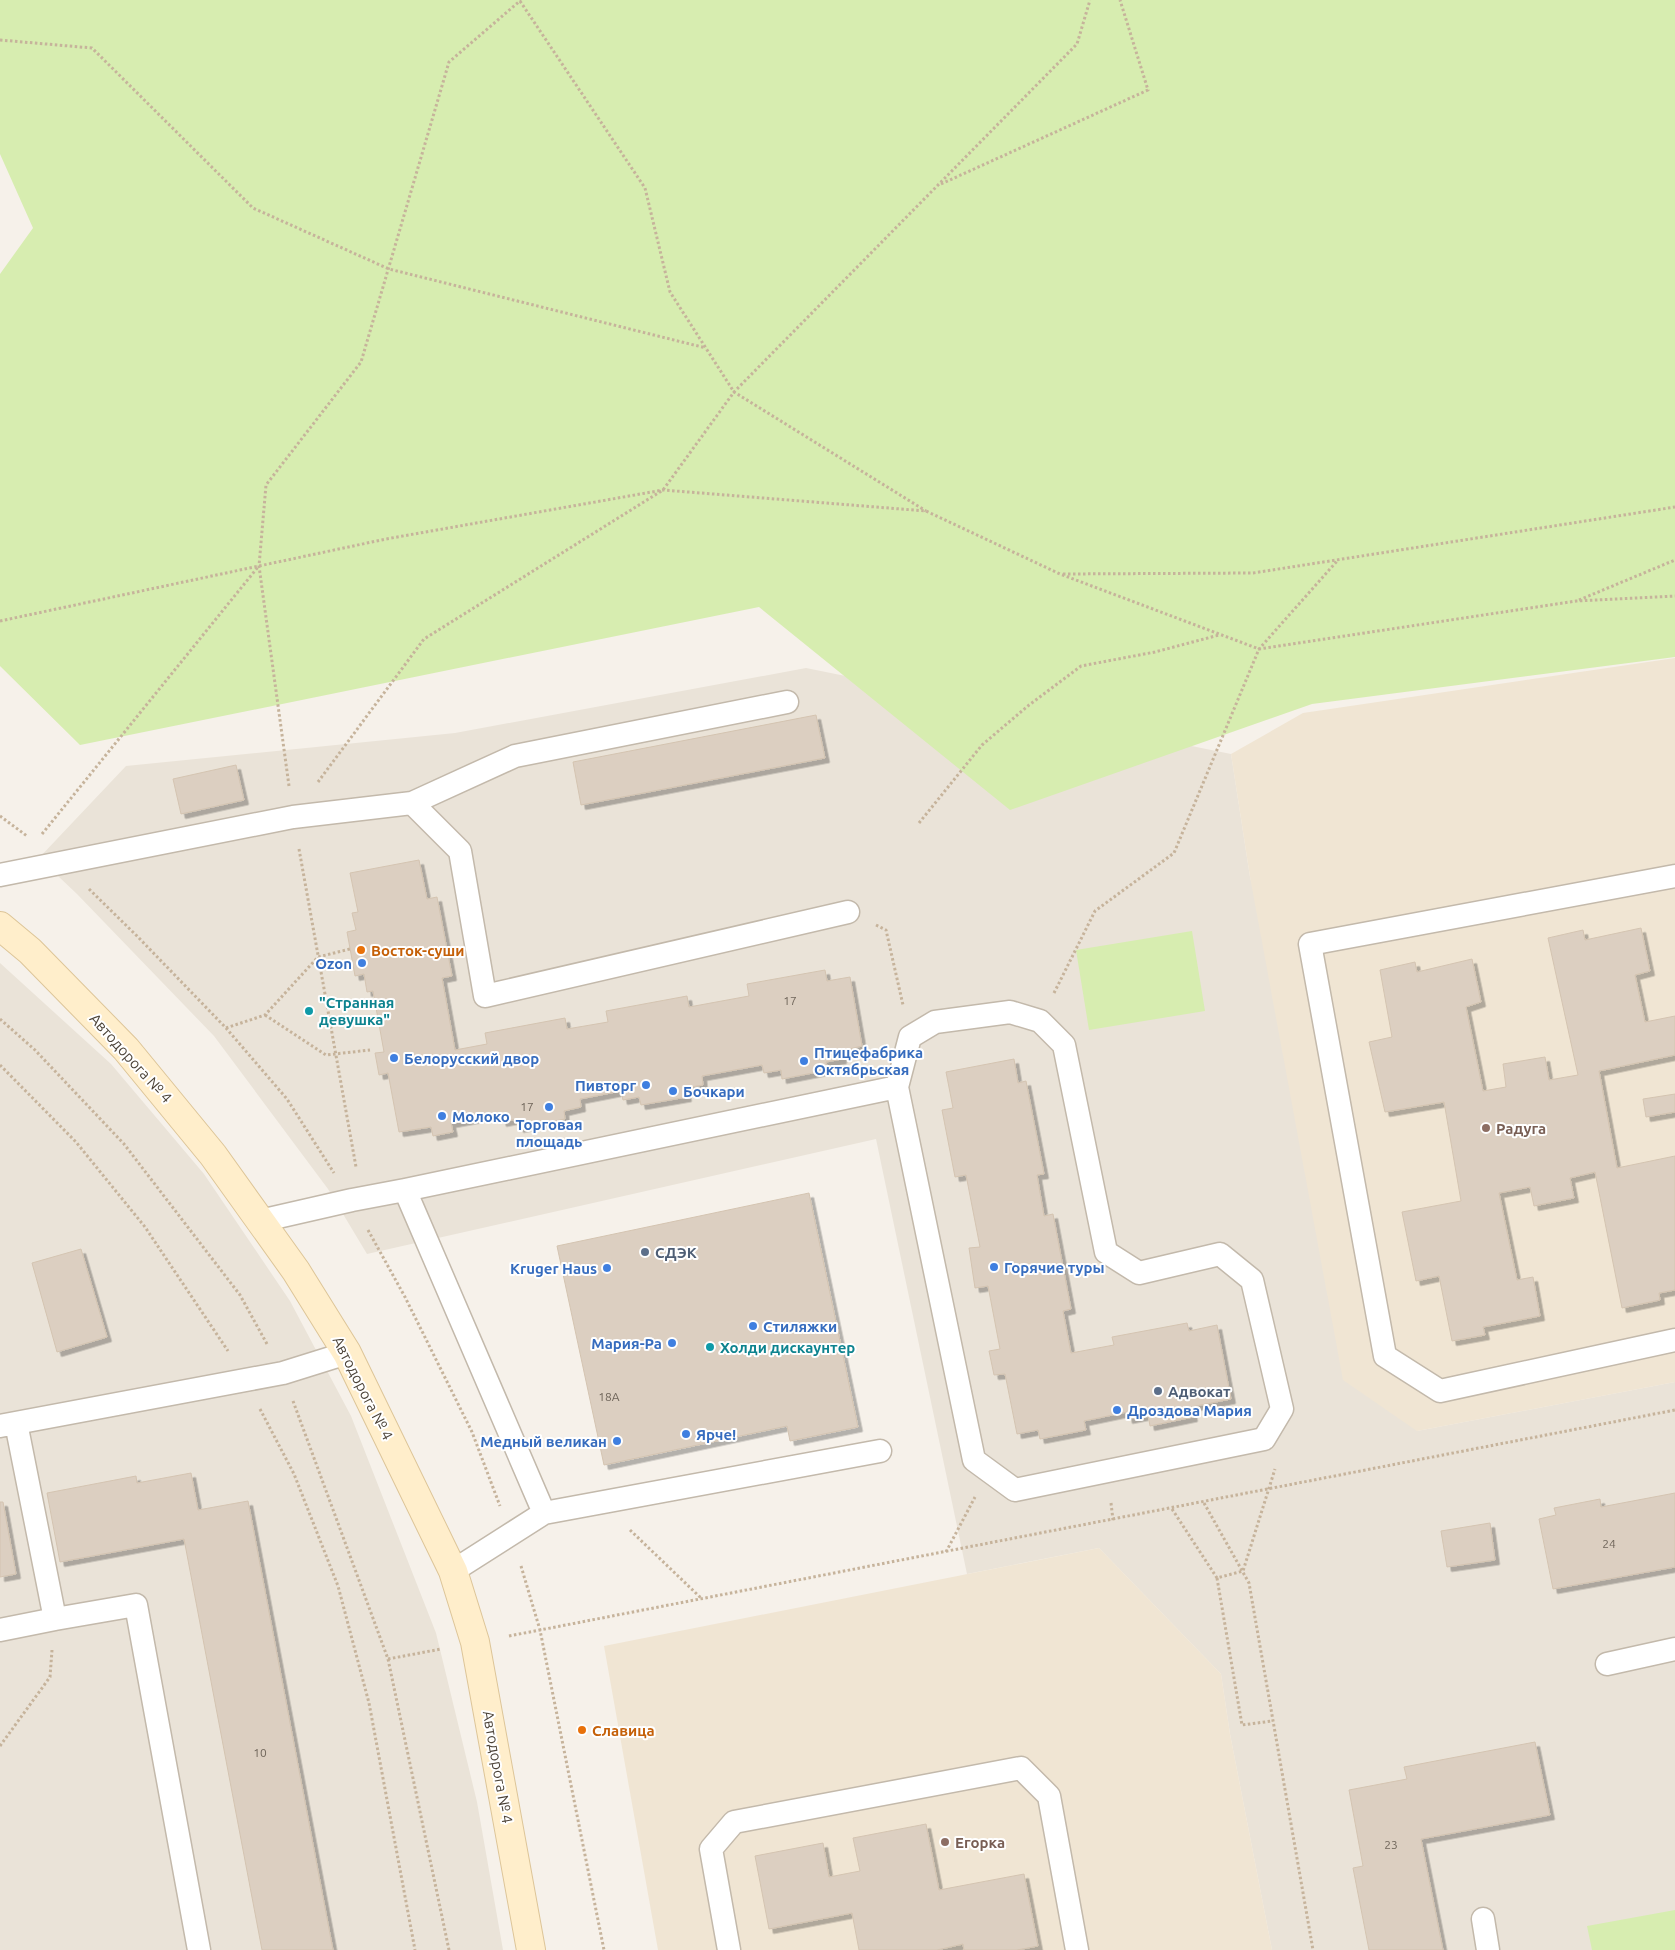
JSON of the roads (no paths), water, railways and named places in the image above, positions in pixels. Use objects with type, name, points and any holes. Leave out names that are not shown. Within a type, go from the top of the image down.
[{"type":"main road","name":"Автодорога № 4","points":[[0,926],[30,951],[126,1049],[214,1155],[296,1271],[347,1353],[453,1571],[475,1642],[531,1950]]},
{"type":"lane","points":[[0,876],[293,817],[412,803],[515,756],[787,702]]},
{"type":"lane","points":[[412,803],[460,850],[485,996],[848,912]]},
{"type":"lane","points":[[1675,876],[1310,944],[1385,1356],[1440,1391],[1675,1340]]},
{"type":"lane","points":[[1010,1012],[1040,1021],[1064,1045],[1106,1252],[1140,1273],[1220,1254],[1252,1280],[1282,1409],[1264,1440],[1015,1490],[974,1460],[897,1087],[910,1037],[935,1022],[1010,1012]]},
{"type":"lane","points":[[260,1221],[352,1200],[897,1087]]},
{"type":"lane","points":[[405,1190],[544,1513]]},
{"type":"lane","points":[[55,1619],[8,1425],[283,1373],[347,1353]]},
{"type":"lane","points":[[453,1571],[544,1513],[880,1451]]},
{"type":"lane","points":[[0,1630],[136,1606],[199,1950]]},
{"type":"lane","points":[[1607,1664],[1675,1649]]},
{"type":"lane","points":[[729,1950],[711,1849],[734,1822],[1021,1768],[1050,1796],[1077,1950]]},
{"type":"lane","points":[[1484,1919],[1488,1950]]},
{"type":"place","name":"Восток-суши","points":[[361,950]]},
{"type":"place","name":"Ozon","points":[[362,963]]},
{"type":"place","name":"\"Странная девушка\"","points":[[309,1011]]},
{"type":"place","name":"Белорусский двор","points":[[394,1058]]},
{"type":"place","name":"Птицефабрика Октябрьская","points":[[804,1061]]},
{"type":"place","name":"Пивторг","points":[[646,1085]]},
{"type":"place","name":"Бочкари","points":[[673,1091]]},
{"type":"place","name":"Торговая площадь","points":[[549,1107]]},
{"type":"place","name":"Молоко","points":[[442,1116]]},
{"type":"place","name":"Радуга","points":[[1486,1128]]},
{"type":"place","name":"СДЭК","points":[[645,1252]]},
{"type":"place","name":"Горячие туры","points":[[994,1267]]},
{"type":"place","name":"Kruger Haus","points":[[607,1268]]},
{"type":"place","name":"Стиляжки","points":[[753,1326]]},
{"type":"place","name":"Мария-Ра","points":[[672,1343]]},
{"type":"place","name":"Холди дискаунтер","points":[[710,1347]]},
{"type":"place","name":"Адвокат","points":[[1158,1391]]},
{"type":"place","name":"Дроздова Мария","points":[[1117,1410]]},
{"type":"place","name":"Ярче!","points":[[686,1434]]},
{"type":"place","name":"Медный великан","points":[[617,1441]]},
{"type":"place","name":"Славица","points":[[582,1730]]},
{"type":"place","name":"Егорка","points":[[945,1842]]}]
